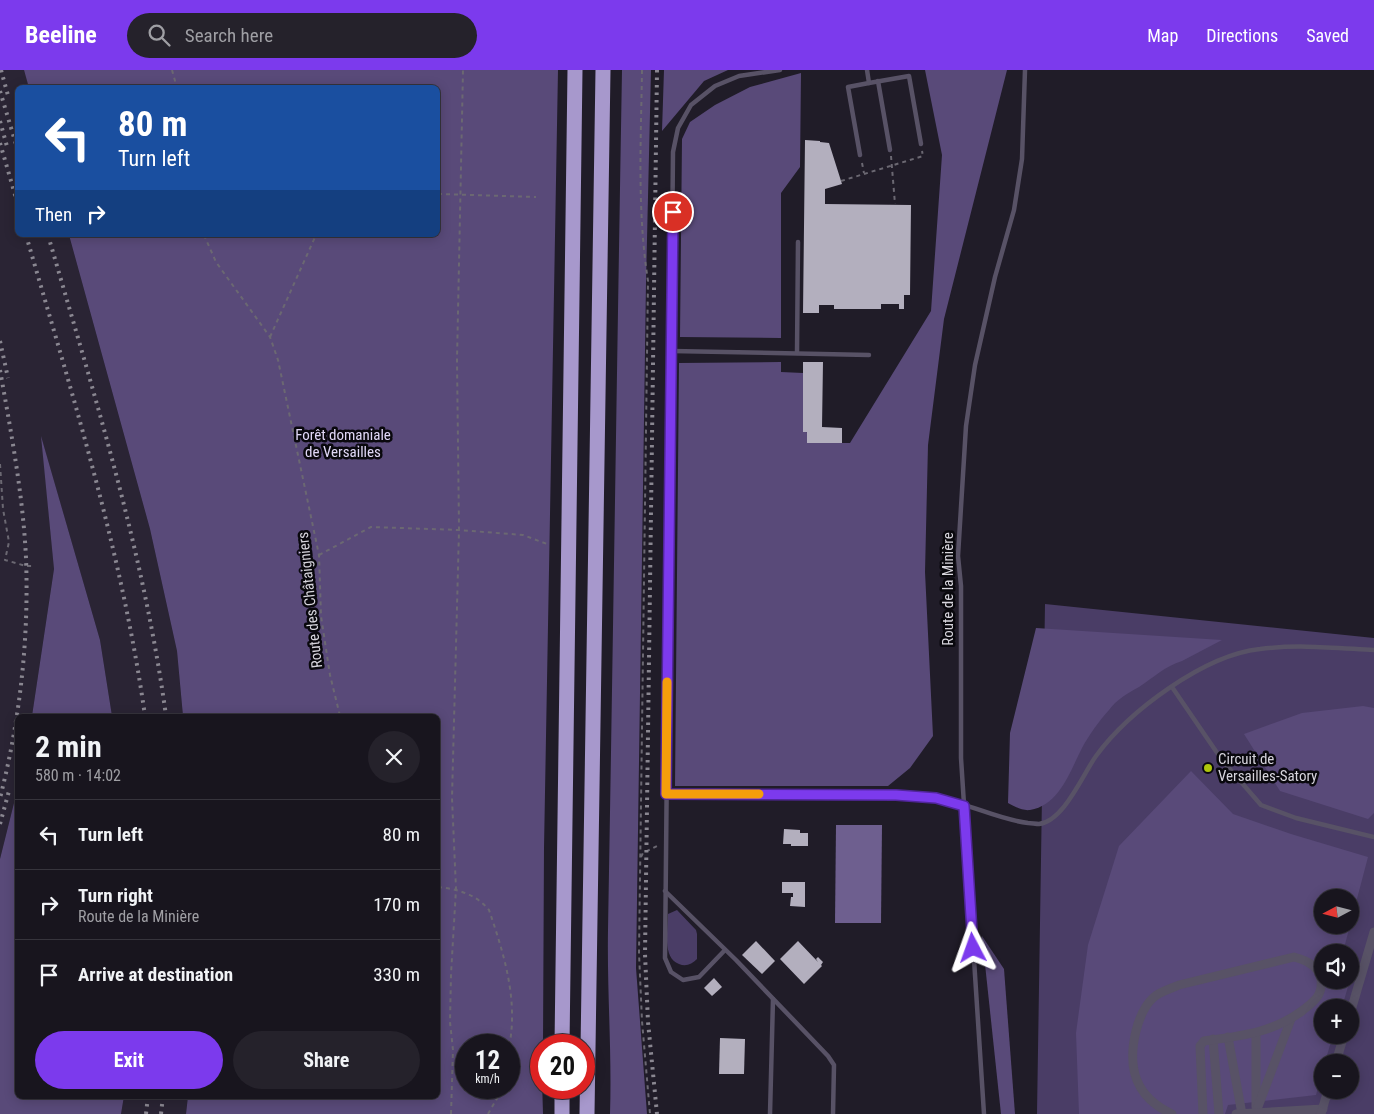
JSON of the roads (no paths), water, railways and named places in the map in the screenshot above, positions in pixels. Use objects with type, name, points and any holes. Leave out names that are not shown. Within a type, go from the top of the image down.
[{"type":"highway","points":[[562,1034],[575,70]]},
{"type":"highway","points":[[586,1114],[603,70]]},
{"type":"highway","points":[[562,1099],[562,1114]]},
{"type":"street","points":[[1354,999],[1374,932]]},
{"type":"street","points":[[1172,1114],[1158,1107],[1146,1096],[1140,1088],[1133,1071],[1132,1046],[1137,1025],[1149,1002],[1162,991],[1178,985],[1294,957],[1304,959],[1312,964],[1319,974],[1321,982],[1319,995],[1314,1003],[1277,1026],[1228,1038],[1204,1040],[1200,1046],[1203,1114]]},
{"type":"street","points":[[1256,1112],[1291,1019]]},
{"type":"street","points":[[1256,1032],[1256,1112]]},
{"type":"street","points":[[1228,1038],[1240,1114],[1322,1111]]},
{"type":"street","points":[[1213,1039],[1219,1114]]},
{"type":"lane","points":[[725,950],[699,976],[683,980],[671,972],[665,958],[673,152],[678,128],[691,105],[715,86],[739,76],[780,70]]},
{"type":"lane","points":[[867,70],[869,83]]},
{"type":"lane","name":"Route de la Minière","points":[[984,1114],[961,758],[961,586],[958,556],[966,426],[975,364],[995,277],[1014,210],[1022,159],[1025,70]]},
{"type":"lane","points":[[860,155],[848,87],[878,81],[909,76],[920,144]]},
{"type":"lane","points":[[878,81],[890,150]]},
{"type":"lane","points":[[797,353],[798,242]]},
{"type":"lane","points":[[672,351],[869,355]]},
{"type":"lane","points":[[666,794],[896,795],[936,798],[1017,822],[1040,824],[1053,818],[1071,798],[1095,756],[1124,724],[1172,687],[1202,668],[1231,656],[1259,649],[1319,646],[1374,650]]},
{"type":"lane","points":[[1172,687],[1222,760],[1261,805],[1296,818],[1374,837]]},
{"type":"lane","points":[[665,891],[736,960],[828,1056],[834,1065],[833,1114]]},
{"type":"lane","points":[[770,1114],[773,999]]},
{"type":"railway","points":[[1,70],[9,99]]},
{"type":"railway","points":[[657,70],[645,954],[648,1022],[657,1114]]},
{"type":"railway","points":[[0,91],[15,141]]},
{"type":"railway","points":[[0,121],[8,150]]},
{"type":"railway","points":[[0,143],[15,195]]},
{"type":"railway","points":[[27,237],[78,414],[109,534],[123,594],[145,714]]},
{"type":"railway","points":[[49,237],[100,414],[131,534],[145,594],[166,714]]},
{"type":"railway","points":[[0,341],[8,378]]},
{"type":"railway","points":[[0,370],[19,487],[26,558],[26,619],[22,679],[17,714]]},
{"type":"railway","points":[[0,798],[15,727]]},
{"type":"railway","points":[[0,824],[9,791]]},
{"type":"railway","points":[[146,1114],[148,1099]]},
{"type":"railway","points":[[161,1114],[163,1099]]},
{"type":"place","name":"Circuit de Versailles-Satory","points":[[1208,768]]},
{"type":"park label","name":"Forêt domaniale de Versailles","points":[[343,444]]}]
